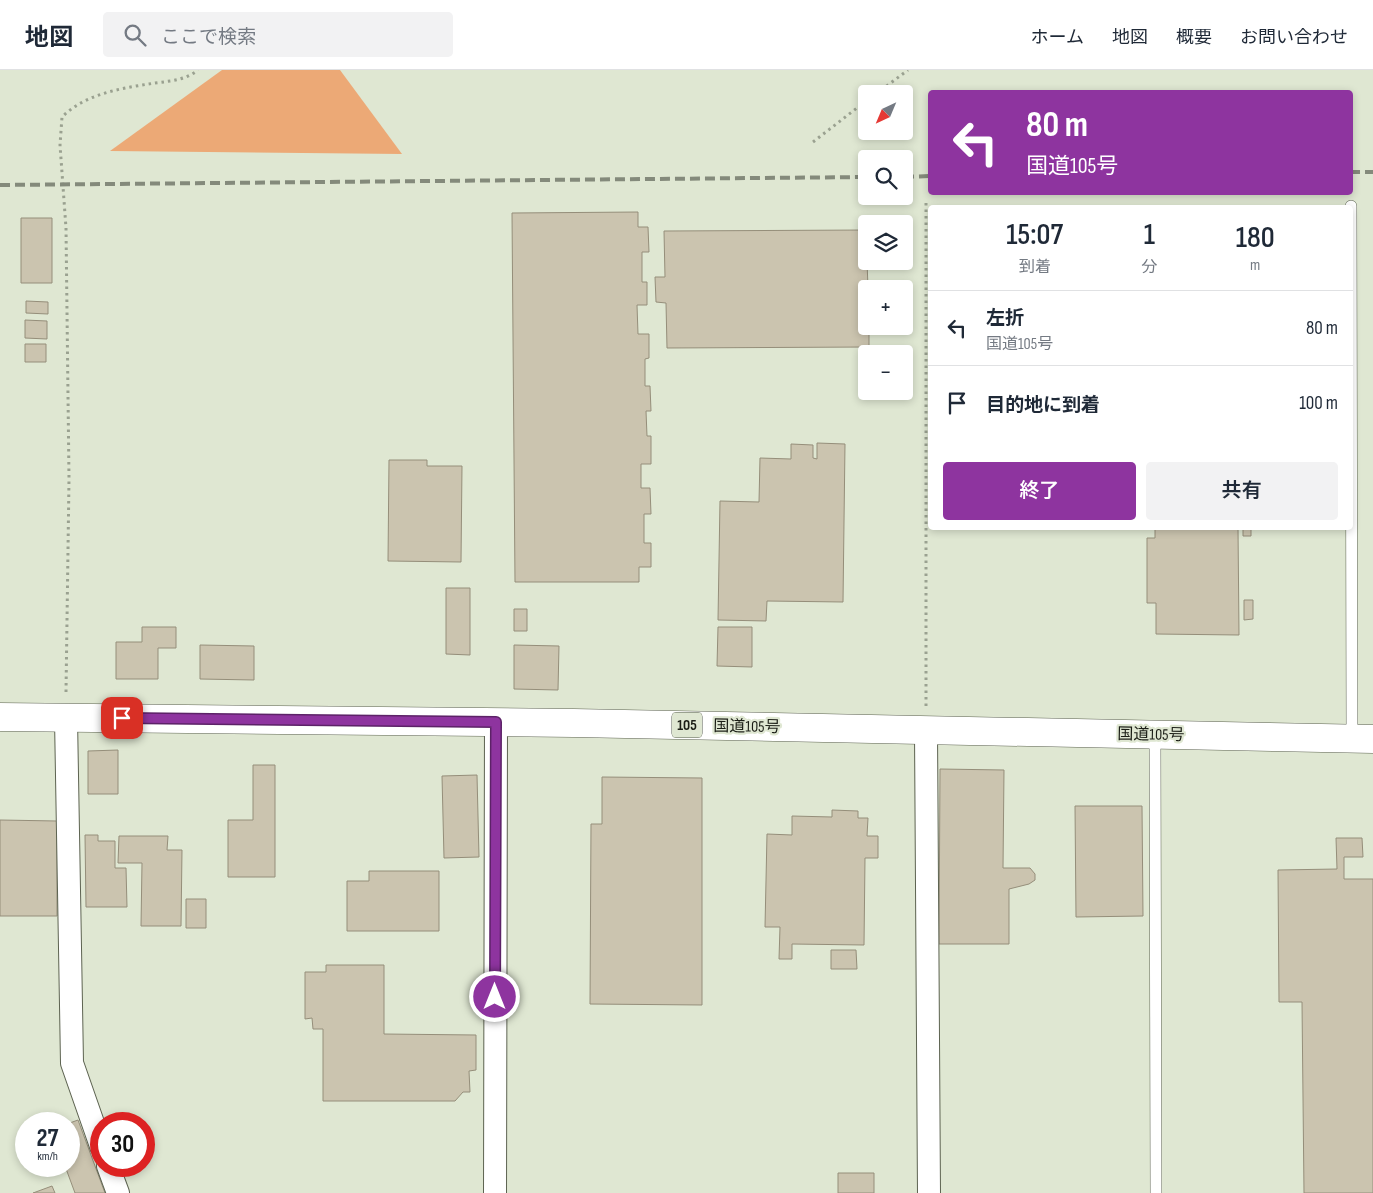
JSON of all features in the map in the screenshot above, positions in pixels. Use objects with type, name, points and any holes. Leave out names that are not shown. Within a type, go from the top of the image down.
[{"type":"highway","name":"国道105号","points":[[0,717],[496,722],[1363,739]]},
{"type":"street","points":[[66,718],[72,1062],[90,1114]]},
{"type":"street","points":[[495,1193],[496,722]]},
{"type":"street","points":[[926,731],[929,1193]]},
{"type":"street","points":[[112,1177],[118,1193]]},
{"type":"lane","points":[[1353,295],[1363,739]]},
{"type":"lane","points":[[1155,735],[1156,1193]]},
{"type":"path","points":[[66,718],[69,479],[66,228],[60,145],[62,117],[73,106],[93,97],[133,86],[188,78],[198,70]]},
{"type":"path","points":[[888,85],[908,70]]},
{"type":"path","points":[[813,142],[858,107]]},
{"type":"path","points":[[926,202],[926,731]]},
{"type":"shaded area","points":[[222,70],[340,70],[402,154],[110,151]]},
{"type":"building","points":[[638,212],[638,227],[648,227],[649,252],[642,252],[642,282],[647,282],[647,305],[637,305],[638,334],[649,334],[649,358],[645,359],[645,386],[650,386],[651,411],[646,411],[647,436],[651,436],[651,464],[641,464],[641,488],[650,488],[651,514],[644,514],[644,543],[651,543],[651,567],[639,567],[639,582],[515,582],[512,213]]},
{"type":"building","points":[[21,218],[52,218],[52,283],[21,283]]},
{"type":"building","points":[[858,230],[858,270],[867,270],[868,280],[858,280],[858,335],[869,335],[869,345],[858,345],[858,347],[667,348],[666,303],[656,302],[655,277],[665,277],[664,231]]},
{"type":"building","points":[[26,301],[48,302],[48,314],[26,313]]},
{"type":"building","points":[[25,320],[47,321],[47,339],[25,338]]},
{"type":"building","points":[[25,344],[46,344],[46,362],[25,362]]},
{"type":"building","points":[[817,443],[845,444],[843,602],[767,601],[766,621],[718,620],[720,501],[759,502],[760,458],[791,459],[791,444],[813,445],[813,458],[817,459]]},
{"type":"building","points":[[389,460],[427,460],[427,466],[462,466],[461,562],[388,561]]},
{"type":"building","points":[[1155,530],[1238,530],[1239,635],[1156,634],[1156,603],[1147,603],[1147,538],[1155,538]]},
{"type":"building","points":[[1243,530],[1251,530],[1251,536],[1243,536]]},
{"type":"building","points":[[446,588],[470,588],[470,655],[446,654]]},
{"type":"building","points":[[1244,600],[1253,600],[1253,619],[1244,620]]},
{"type":"building","points":[[514,609],[527,609],[527,631],[514,631]]},
{"type":"building","points":[[142,627],[176,627],[176,648],[158,648],[158,679],[116,679],[116,642],[142,642]]},
{"type":"building","points":[[718,627],[752,627],[752,667],[717,666]]},
{"type":"building","points":[[200,645],[254,646],[254,680],[200,679]]},
{"type":"building","points":[[514,645],[559,646],[558,690],[514,689]]},
{"type":"building","points":[[118,750],[118,794],[88,794],[88,751]]},
{"type":"building","points":[[253,765],[275,765],[275,877],[228,877],[228,820],[253,820]]},
{"type":"building","points":[[940,769],[1004,770],[1003,868],[1030,868],[1035,874],[1035,880],[1029,884],[1009,889],[1009,944],[939,944]]},
{"type":"building","points":[[477,775],[479,857],[444,858],[442,776]]},
{"type":"building","points":[[602,777],[702,778],[702,1005],[590,1004],[591,824],[602,824]]},
{"type":"building","points":[[1075,806],[1142,806],[1143,916],[1076,917]]},
{"type":"building","points":[[832,810],[858,811],[858,818],[868,818],[867,836],[878,836],[878,858],[865,858],[864,945],[792,944],[792,959],[779,959],[780,927],[765,927],[767,834],[792,835],[792,816],[832,817]]},
{"type":"building","points":[[0,820],[57,821],[57,916],[0,916]]},
{"type":"building","points":[[85,835],[98,835],[98,841],[115,841],[115,868],[126,868],[127,907],[86,907]]},
{"type":"building","points":[[119,836],[168,836],[167,850],[182,850],[181,926],[141,926],[142,863],[118,863]]},
{"type":"building","points":[[1336,838],[1362,838],[1363,857],[1344,857],[1344,879],[1373,879],[1373,1193],[1304,1193],[1302,1002],[1279,1002],[1278,870],[1337,869]]},
{"type":"building","points":[[369,871],[439,871],[439,931],[347,931],[347,881],[369,881]]},
{"type":"building","points":[[186,899],[206,899],[206,928],[186,928]]},
{"type":"building","points":[[831,950],[856,950],[857,969],[831,969]]},
{"type":"building","points":[[326,965],[384,965],[384,1034],[476,1035],[476,1070],[469,1071],[470,1092],[463,1092],[455,1101],[323,1101],[323,1029],[313,1029],[312,1018],[305,1019],[305,972],[326,972]]},
{"type":"building","points":[[80,1125],[90,1152],[90,1177],[99,1177],[105,1193],[75,1193],[69,1177],[80,1177]]},
{"type":"building","points":[[838,1173],[874,1173],[874,1193],[838,1193]]},
{"type":"building","points":[[52,1186],[55,1193],[33,1193]]},
{"type":"railway","points":[[1353,172],[1373,172]]},
{"type":"railway","points":[[913,177],[928,176]]},
{"type":"railway","points":[[0,185],[858,177]]},
{"type":"route","points":[[122,718],[496,722],[495,997]]}]
